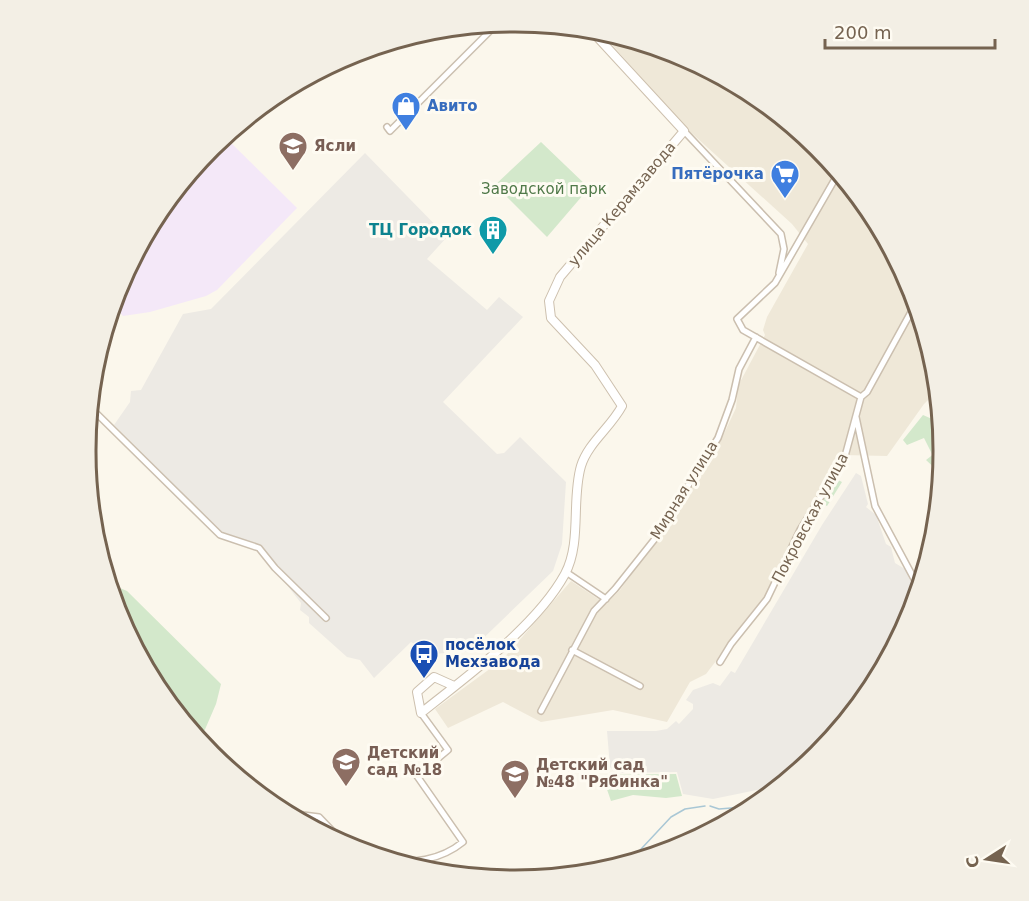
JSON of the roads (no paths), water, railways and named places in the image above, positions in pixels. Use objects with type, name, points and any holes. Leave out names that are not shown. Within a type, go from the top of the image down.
[{"type":"street","points":[[387,127],[390,131],[489,32]]},
{"type":"street","name":"улица Керамзавода","points":[[602,41],[781,234],[784,249],[777,279]]},
{"type":"street","name":"улица Керамзавода","points":[[566,572],[571,554],[581,467],[589,451],[622,406],[595,365],[551,318],[549,301],[560,277],[684,131]]},
{"type":"street","points":[[835,180],[777,279],[737,319],[742,330],[861,398]]},
{"type":"street","name":"Покровская улица","points":[[720,662],[730,644],[767,599],[800,530],[844,460],[861,398],[867,392],[910,314]]},
{"type":"street","name":"Мирная улица","points":[[541,711],[594,611],[654,540],[718,438],[732,400],[739,369],[756,337]]},
{"type":"street","points":[[97,414],[220,535],[259,548],[274,568],[326,618]]},
{"type":"street","points":[[856,416],[875,506],[913,577]]},
{"type":"street","points":[[421,713],[502,648],[554,591],[566,572],[606,599]]},
{"type":"street","points":[[572,650],[640,686]]},
{"type":"street","points":[[424,859],[453,850],[463,842],[417,776],[448,750],[421,713],[417,692],[434,677],[454,686]]},
{"type":"street","points":[[312,817],[319,817],[326,824]]},
{"type":"waterway","points":[[641,850],[671,817],[685,809],[705,806]]},
{"type":"waterway","points":[[710,806],[719,809],[732,808]]},
{"type":"place","name":"Авито","points":[[406,132]]},
{"type":"place","name":"Ясли","points":[[293,172]]},
{"type":"place","name":"Пятёрочка","points":[[785,200]]},
{"type":"place","name":"ТЦ Городок","points":[[493,256]]},
{"type":"place","name":"посёлок Мехзавода","points":[[424,680]]},
{"type":"place","name":"Детский сад №18","points":[[346,788]]},
{"type":"place","name":"Детский сад №48 \"Рябинка\"","points":[[515,800]]},
{"type":"park label","name":"Заводской парк","points":[[544,189]]}]
